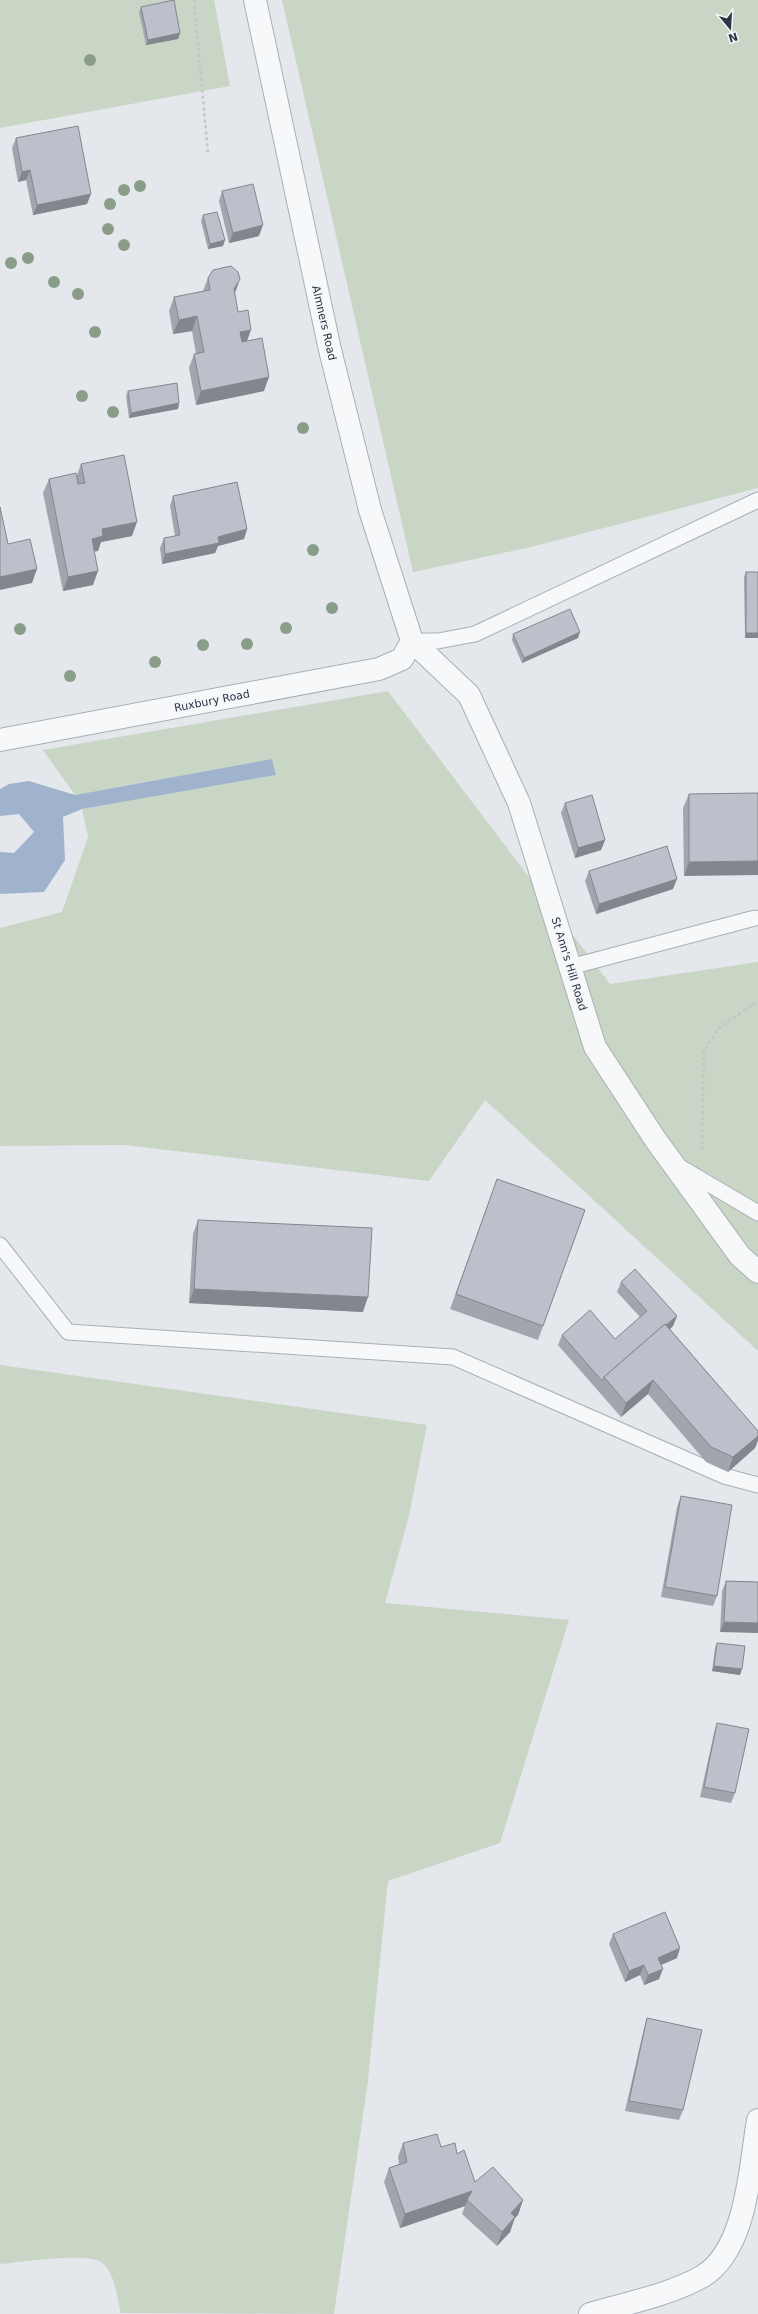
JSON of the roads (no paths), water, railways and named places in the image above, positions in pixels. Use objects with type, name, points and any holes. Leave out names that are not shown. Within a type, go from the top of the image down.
[{"type":"street","name":"Almners Road","points":[[255,0],[330,350],[370,510],[412,641]]},
{"type":"street","name":"Ruxbury Road","points":[[0,740],[379,669],[402,659],[412,641]]},
{"type":"street","name":"St Ann's Hill Road","points":[[412,641],[469,695],[519,803],[595,1047],[671,1161],[740,1256],[758,1272]]},
{"type":"street","points":[[590,2314],[682,2285],[703,2276],[723,2258],[740,2226],[758,2120]]},
{"type":"lane","points":[[412,641],[438,641],[476,634],[758,500]]},
{"type":"lane","points":[[570,967],[755,918]]},
{"type":"lane","points":[[671,1161],[758,1213]]},
{"type":"lane","points":[[0,1245],[68,1332],[453,1357],[724,1476],[758,1485]]},
{"type":"water","points":[[272,759],[276,775],[82,809],[63,817],[65,860],[44,892],[0,894],[0,852],[14,853],[34,832],[19,814],[0,816],[0,789],[9,784],[29,781],[75,795]]}]
